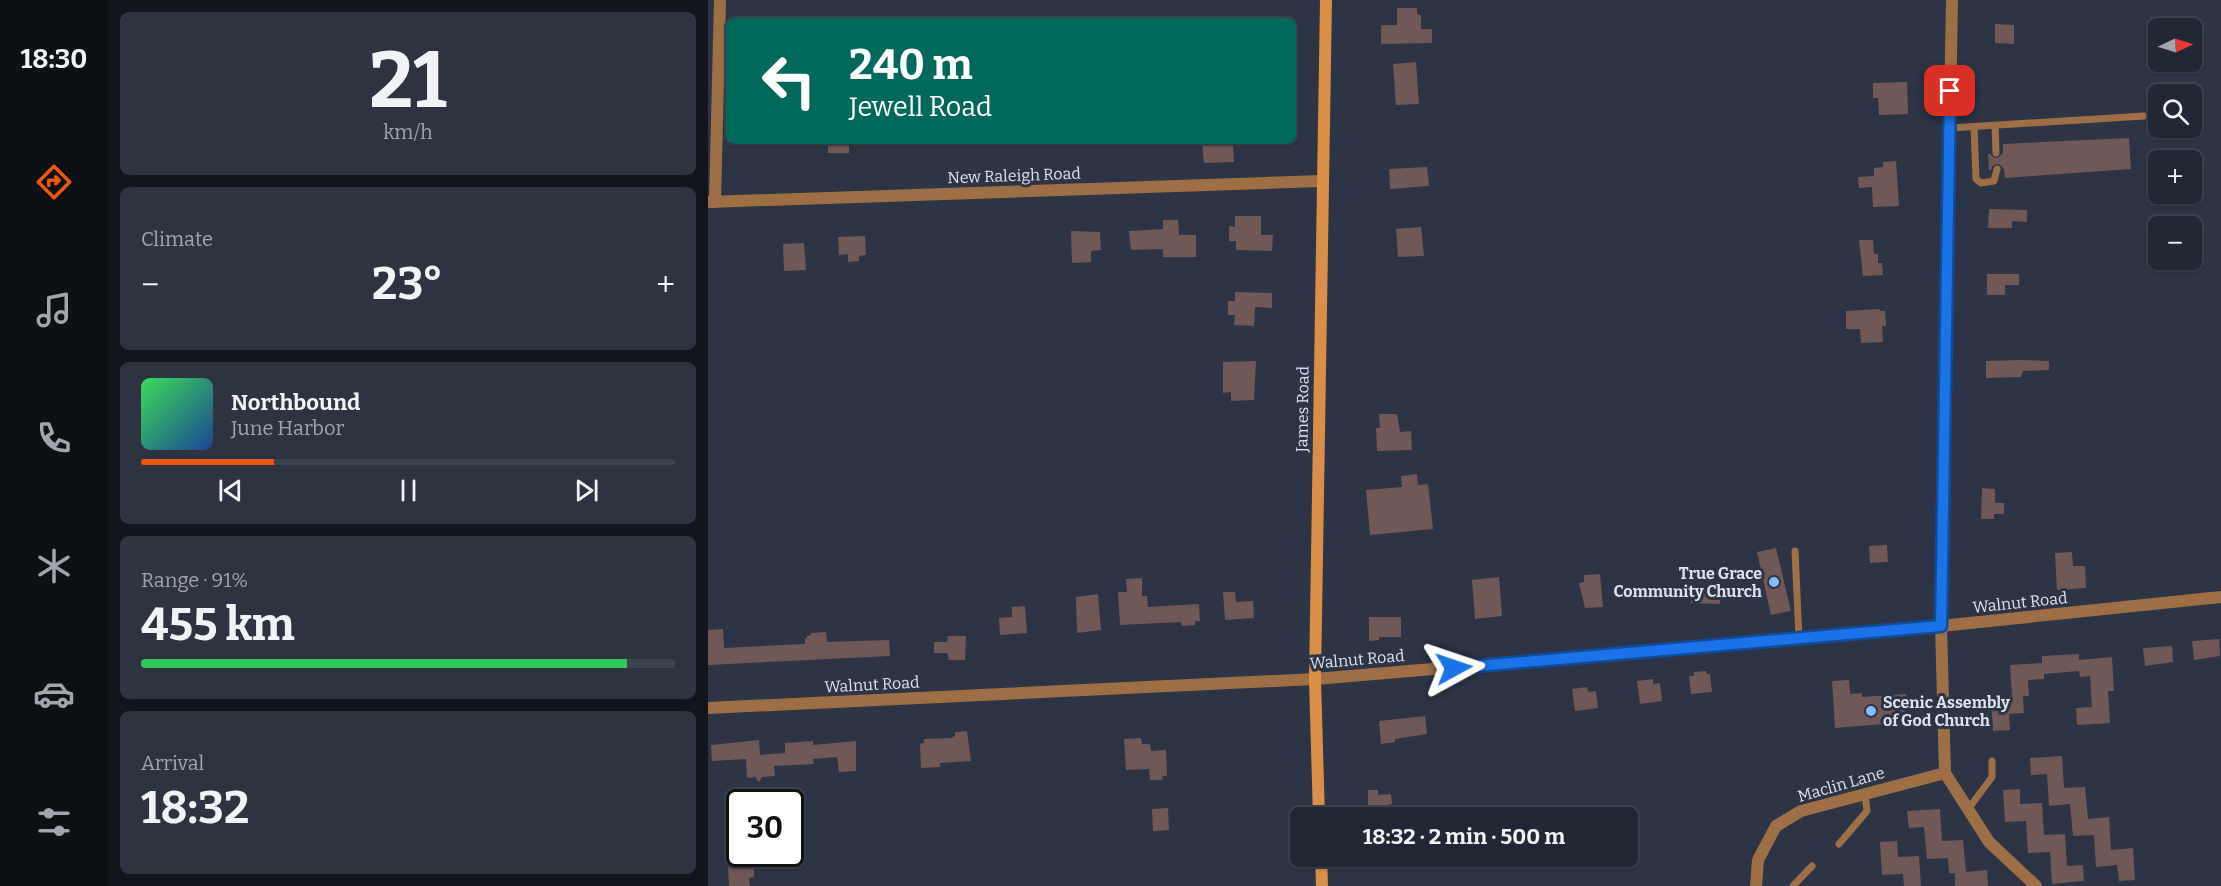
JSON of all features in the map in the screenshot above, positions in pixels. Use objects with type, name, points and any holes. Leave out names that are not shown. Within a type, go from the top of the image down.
[{"type":"main road","name":"James Road","points":[[1319,807],[1315,679],[1321,181],[1326,0]]},
{"type":"main road","points":[[1321,867],[1322,886]]},
{"type":"street","points":[[712,202],[720,0]]},
{"type":"street","points":[[1952,0],[1941,626],[1946,772],[1989,842],[2036,886]]},
{"type":"street","name":"New Raleigh Road","points":[[712,202],[1321,181]]},
{"type":"street","name":"Walnut Road","points":[[708,708],[1315,679],[1941,626],[2221,597]]},
{"type":"street","name":"Maclin Lane","points":[[1756,886],[1758,861],[1776,826],[1801,811],[1946,772]]},
{"type":"lane","points":[[1949,128],[2144,116]]},
{"type":"lane","points":[[1995,126],[1996,153]]},
{"type":"lane","points":[[1974,127],[1976,179],[1981,183],[1994,181],[1996,169]]},
{"type":"lane","points":[[1795,551],[1799,638]]},
{"type":"lane","points":[[1969,808],[1992,777],[1992,761]]},
{"type":"lane","points":[[1839,844],[1867,811],[1865,794]]},
{"type":"lane","points":[[1793,886],[1812,866]]},
{"type":"building","points":[[1397,8],[1417,8],[1417,14],[1421,15],[1421,29],[1432,29],[1432,43],[1381,44],[1381,25],[1397,25]]},
{"type":"building","points":[[1995,24],[2014,25],[2014,44],[1995,43]]},
{"type":"building","points":[[1416,62],[1419,104],[1396,105],[1393,64]]},
{"type":"building","points":[[1907,82],[1908,114],[1879,115],[1878,98],[1873,98],[1873,83]]},
{"type":"building","points":[[2129,138],[2131,169],[2005,178],[2004,169],[1999,164],[1993,165],[1989,170],[1988,154],[1994,158],[1999,157],[2003,153],[2003,144]]},
{"type":"building","points":[[828,144],[849,144],[849,153],[828,153]]},
{"type":"building","points":[[1202,144],[1233,144],[1234,162],[1204,163]]},
{"type":"building","points":[[1896,161],[1899,206],[1873,207],[1872,187],[1859,188],[1858,177],[1874,176],[1874,168],[1883,167],[1883,162]]},
{"type":"building","points":[[1427,167],[1429,186],[1390,189],[1389,169]]},
{"type":"building","points":[[1989,209],[2027,210],[2027,222],[2012,221],[2012,228],[1988,228]]},
{"type":"building","points":[[1235,216],[1261,216],[1261,235],[1273,235],[1272,251],[1236,250],[1236,241],[1229,241],[1229,226],[1235,227]]},
{"type":"building","points":[[1163,220],[1178,220],[1179,235],[1196,235],[1196,257],[1163,257],[1163,249],[1131,250],[1129,231],[1163,229]]},
{"type":"building","points":[[1421,227],[1424,256],[1398,257],[1396,229]]},
{"type":"building","points":[[1071,231],[1100,232],[1101,250],[1091,251],[1091,262],[1072,263]]},
{"type":"building","points":[[865,236],[866,255],[859,256],[859,261],[848,262],[848,254],[839,255],[838,237]]},
{"type":"building","points":[[1859,240],[1873,240],[1874,254],[1878,254],[1878,263],[1882,263],[1883,275],[1863,276]]},
{"type":"building","points":[[804,243],[806,270],[784,271],[783,244]]},
{"type":"building","points":[[1987,274],[2019,274],[2019,285],[2005,285],[2005,295],[1987,295]]},
{"type":"building","points":[[1235,292],[1272,293],[1272,308],[1255,307],[1254,326],[1234,325],[1235,315],[1228,315],[1228,301],[1235,301]]},
{"type":"building","points":[[1880,309],[1880,311],[1885,311],[1886,326],[1882,326],[1883,342],[1861,343],[1860,329],[1846,329],[1846,311]]},
{"type":"building","points":[[1256,361],[1254,400],[1231,401],[1231,392],[1223,393],[1223,362]]},
{"type":"building","points":[[1986,361],[2049,361],[2049,370],[2023,371],[2021,377],[1986,378]]},
{"type":"building","points":[[1379,414],[1397,414],[1400,432],[1411,431],[1412,450],[1377,451],[1376,428],[1380,428]]},
{"type":"building","points":[[1417,474],[1418,485],[1428,484],[1433,529],[1370,535],[1366,490],[1402,487],[1401,476]]},
{"type":"building","points":[[1982,488],[1995,489],[1995,503],[2004,503],[2004,514],[1994,514],[1994,519],[1981,519]]},
{"type":"building","points":[[1887,545],[1888,562],[1870,563],[1869,546]]},
{"type":"building","name":"True Grace Community Church","points":[[1776,548],[1791,611],[1771,615],[1757,552]]},
{"type":"building","points":[[2072,552],[2073,566],[2085,566],[2086,588],[2057,590],[2055,553]]},
{"type":"building","points":[[1600,574],[1603,607],[1585,608],[1579,583],[1584,582],[1584,575]]},
{"type":"building","points":[[1499,577],[1502,616],[1475,619],[1472,580]]},
{"type":"building","points":[[1142,578],[1142,596],[1147,596],[1148,607],[1199,604],[1200,621],[1195,621],[1195,625],[1182,626],[1181,622],[1120,625],[1118,592],[1127,592],[1126,579]]},
{"type":"building","points":[[1691,586],[1720,586],[1720,604],[1691,603]]},
{"type":"building","points":[[1223,592],[1235,592],[1236,602],[1253,601],[1254,618],[1225,620]]},
{"type":"building","points":[[1098,594],[1101,630],[1077,633],[1076,597]]},
{"type":"building","points":[[1025,606],[1027,633],[1000,635],[999,618],[1012,617],[1012,607]]},
{"type":"building","points":[[1369,617],[1401,617],[1401,637],[1379,637],[1379,640],[1369,641]]},
{"type":"building","points":[[723,629],[724,648],[805,644],[805,638],[807,639],[811,633],[826,632],[827,642],[889,640],[890,656],[708,665],[708,630]]},
{"type":"building","points":[[948,636],[966,636],[965,660],[949,660],[947,653],[934,653],[934,642],[947,642]]},
{"type":"building","points":[[2219,639],[2220,656],[2194,660],[2192,641]]},
{"type":"building","points":[[2172,646],[2173,662],[2145,666],[2143,648]]},
{"type":"building","points":[[2079,654],[2079,660],[2112,657],[2114,691],[2108,691],[2110,723],[2077,725],[2076,708],[2092,707],[2090,676],[2080,677],[2079,671],[2044,674],[2044,679],[2028,680],[2029,696],[2023,696],[2024,713],[2009,714],[2010,730],[1993,731],[1991,698],[2012,697],[2010,665],[2042,663],[2042,656]]},
{"type":"building","points":[[1706,671],[1710,674],[1712,692],[1691,694],[1689,676],[1694,676],[1694,672]]},
{"type":"building","points":[[1653,679],[1653,684],[1660,683],[1662,701],[1640,704],[1637,681]]},
{"type":"building","name":"Scenic Assembly of God Church","points":[[1849,680],[1850,694],[1862,693],[1862,697],[1906,694],[1908,722],[1835,728],[1832,681]]},
{"type":"building","points":[[1587,687],[1588,692],[1596,691],[1598,708],[1575,711],[1572,689]]},
{"type":"building","points":[[1425,716],[1427,734],[1395,739],[1395,742],[1381,744],[1379,721]]},
{"type":"building","points":[[967,731],[971,761],[940,763],[940,767],[921,768],[920,744],[924,743],[924,739],[951,738],[955,736],[955,732]]},
{"type":"building","points":[[1141,738],[1142,744],[1150,744],[1151,751],[1166,750],[1167,776],[1162,776],[1163,780],[1150,780],[1149,769],[1126,770],[1124,739]]},
{"type":"building","points":[[759,740],[760,755],[785,753],[785,743],[813,741],[813,745],[856,741],[856,771],[839,772],[837,757],[813,759],[814,764],[774,766],[775,776],[762,777],[759,782],[755,777],[747,778],[746,759],[712,761],[711,745]]},
{"type":"building","points":[[2062,756],[2064,788],[2085,787],[2088,819],[2109,817],[2111,850],[2133,848],[2135,880],[2119,881],[2117,865],[2096,867],[2094,835],[2073,836],[2070,804],[2049,806],[2047,774],[2031,775],[2030,758]]},
{"type":"building","points":[[2020,789],[2020,804],[2042,803],[2044,835],[2065,834],[2067,866],[2083,865],[2084,881],[2052,884],[2050,852],[2028,853],[2026,821],[2005,822],[2003,790]]},
{"type":"building","points":[[1368,790],[1378,790],[1378,795],[1391,794],[1392,804],[1388,807],[1368,807]]},
{"type":"building","points":[[1168,808],[1169,830],[1153,831],[1152,809]]},
{"type":"building","points":[[1940,809],[1942,841],[1963,840],[1966,872],[1987,870],[1988,886],[1955,886],[1955,873],[1949,873],[1948,858],[1927,859],[1924,827],[1909,828],[1907,811]]},
{"type":"building","points":[[1897,841],[1898,857],[1919,856],[1921,886],[1904,886],[1903,874],[1882,875],[1880,842]]},
{"type":"building","points":[[728,867],[754,867],[754,877],[749,878],[750,886],[729,886]]},
{"type":"place","name":"True Grace Community Church","points":[[1774,582]]},
{"type":"place","name":"Scenic Assembly of God Church","points":[[1871,711]]},
{"type":"route","points":[[1454,668],[1941,626],[1950,91]]}]
